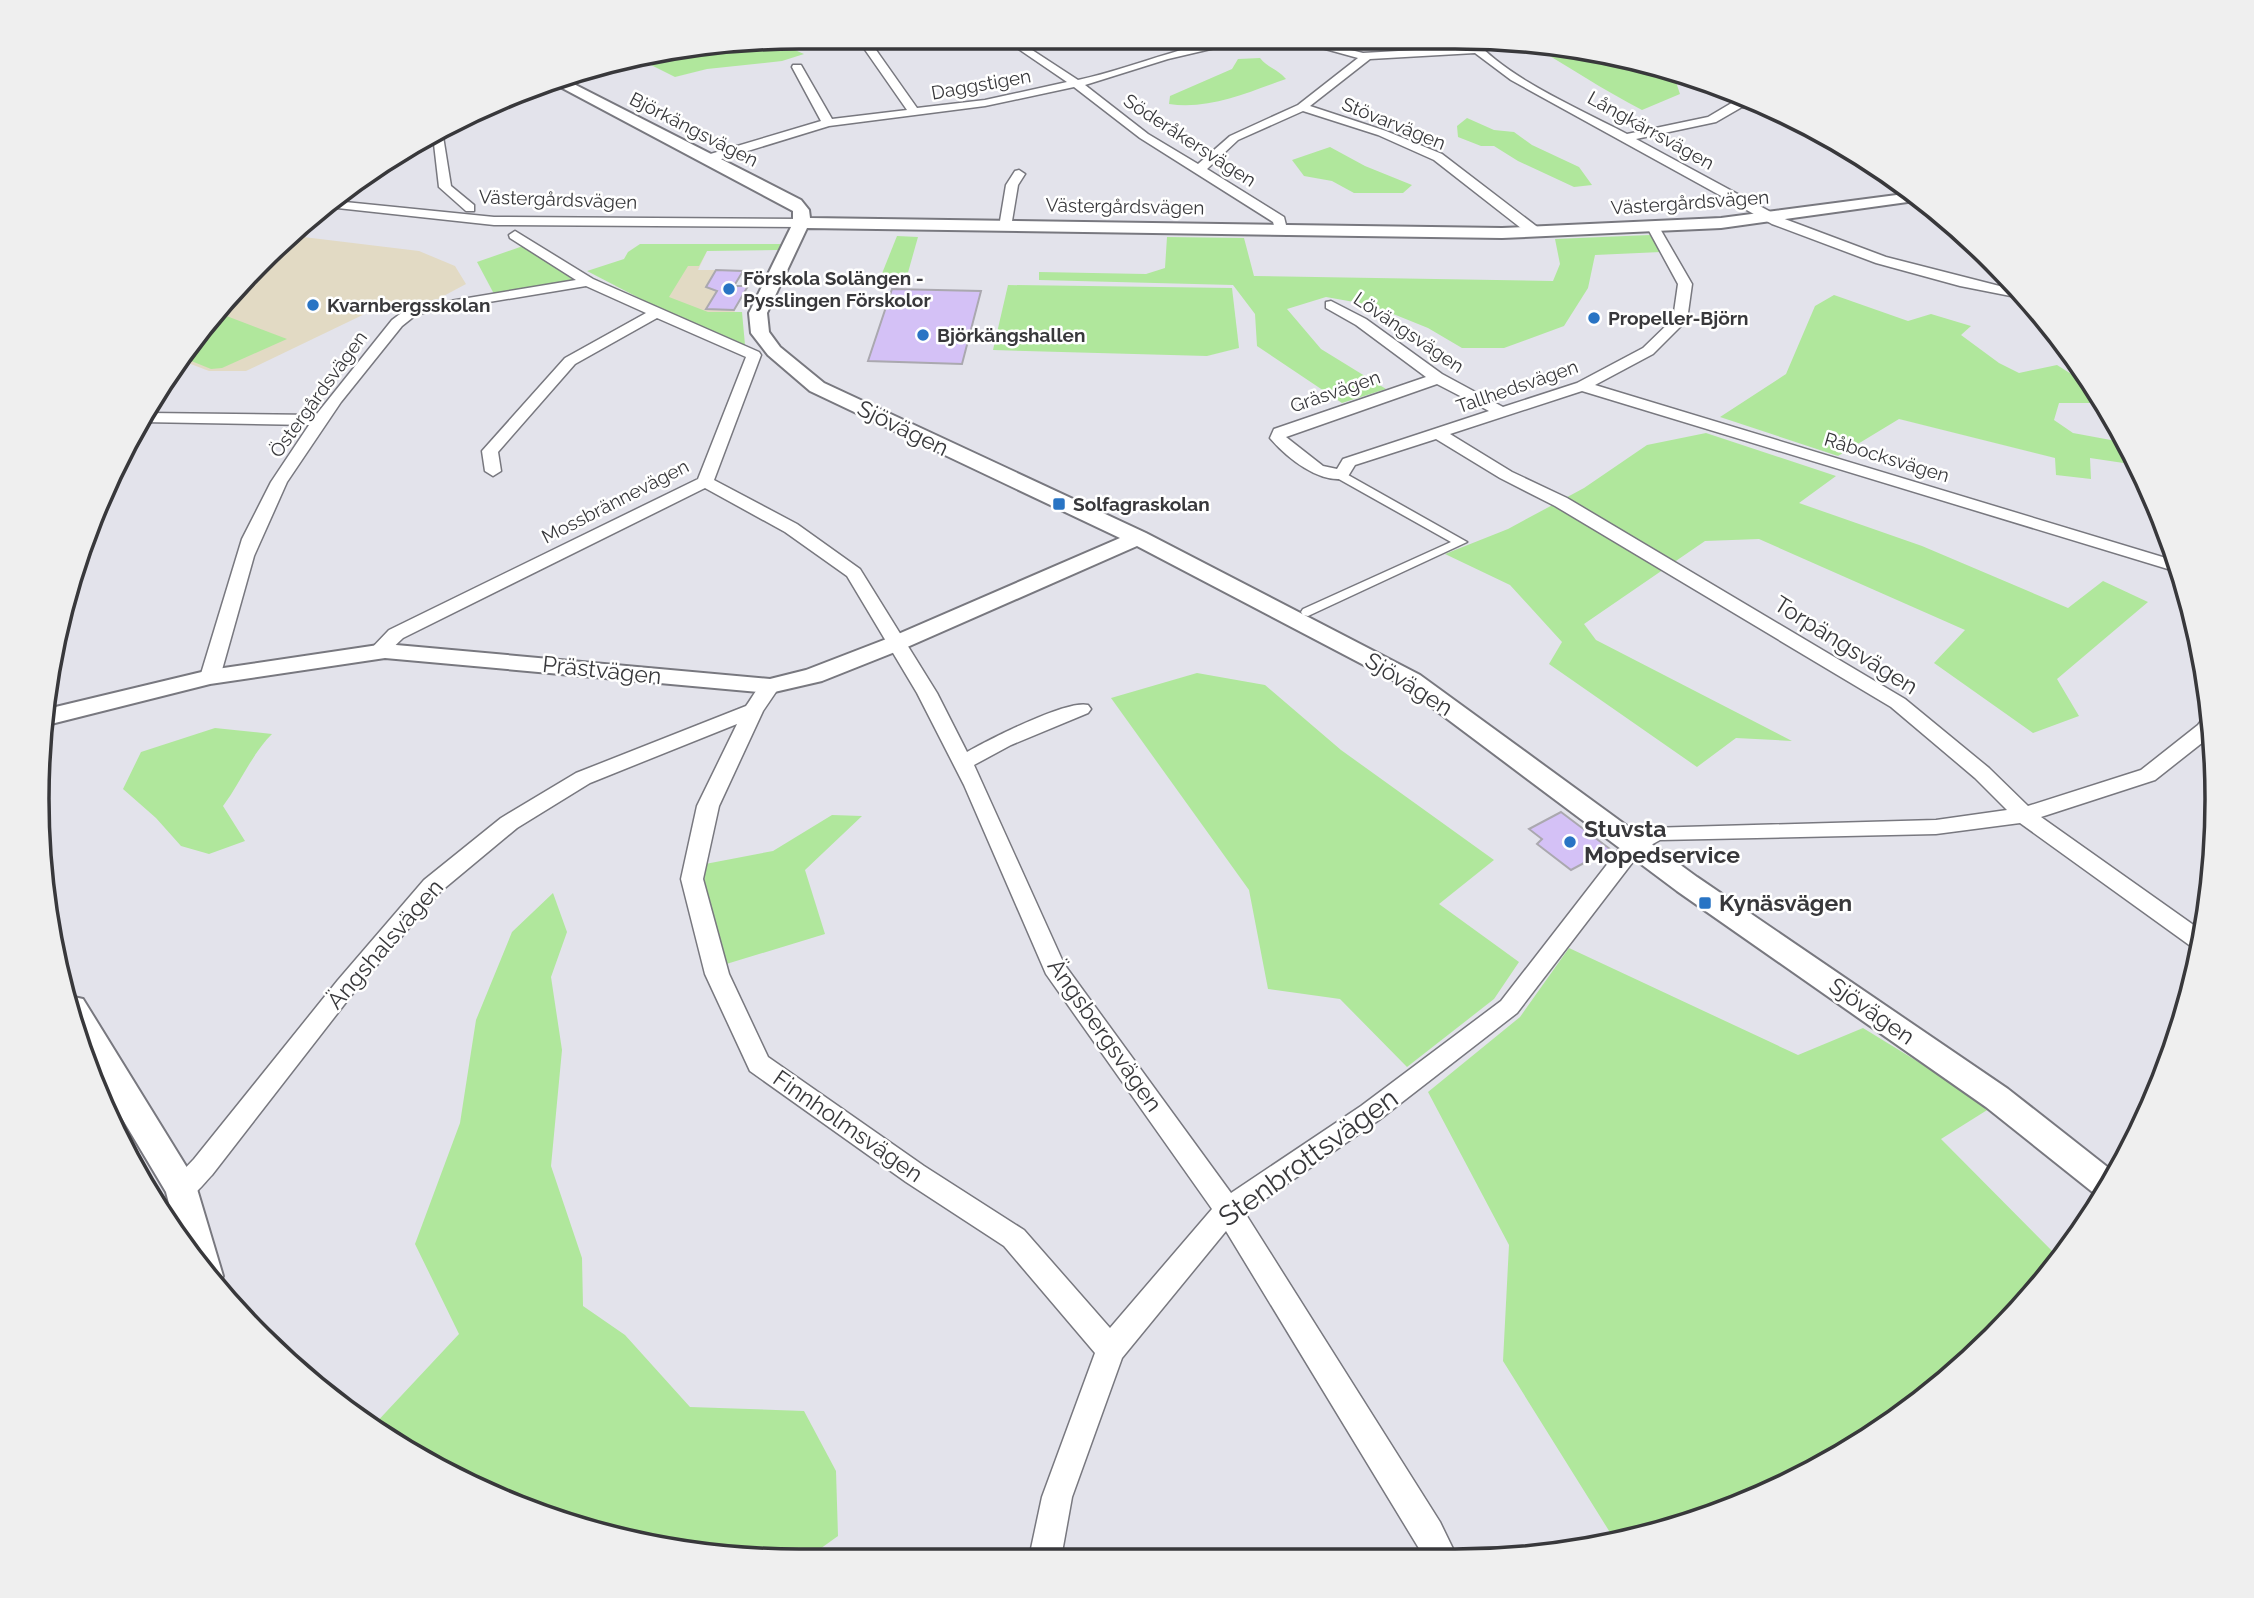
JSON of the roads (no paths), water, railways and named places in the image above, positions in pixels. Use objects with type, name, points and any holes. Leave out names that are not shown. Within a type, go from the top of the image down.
[{"type":"street","points":[[870,49],[915,113]]},
{"type":"street","name":"Söderåkersvägen","points":[[1024,49],[1077,84],[1144,136],[1279,220],[1281,229]]},
{"type":"street","name":"Daggstigen","points":[[711,158],[828,123],[976,105],[1077,84],[1164,56],[1198,49]]},
{"type":"street","points":[[1338,49],[1367,56],[1477,50]]},
{"type":"street","name":"Långkärrsvägen","points":[[1477,50],[1515,78],[1770,217],[1881,260],[2008,293]]},
{"type":"street","points":[[1200,169],[1234,138],[1302,107],[1367,56]]},
{"type":"street","points":[[797,67],[828,123]]},
{"type":"street","name":"Björkängsvägen","points":[[568,86],[795,203],[804,217],[801,223]]},
{"type":"street","points":[[1625,138],[1712,120],[1734,103]]},
{"type":"street","name":"Stövarvägen","points":[[1302,107],[1382,133],[1438,157],[1535,232]]},
{"type":"street","points":[[439,141],[445,187],[470,208]]},
{"type":"street","points":[[1010,226],[1006,221],[1012,185],[1019,174]]},
{"type":"street","name":"Västergårdsvägen","points":[[341,205],[494,220],[1464,233],[1653,227],[1770,217],[1905,199]]},
{"type":"street","name":"Sjövägen","points":[[801,223],[758,313],[760,333],[774,351],[817,387],[1138,538],[1410,680],[1634,845],[1997,1098],[2101,1181]]},
{"type":"street","name":"Tallhedsvägen","points":[[1341,475],[1349,462],[1582,386],[1648,351],[1680,320],[1685,284],[1653,227]]},
{"type":"street","name":"Mossbrännevägen","points":[[377,652],[396,634],[705,482],[754,355],[588,282],[514,235]]},
{"type":"street","name":"Östergårdsvägen","points":[[210,677],[251,539],[275,489],[322,419],[397,323],[413,311],[588,282]]},
{"type":"street","name":"Lövängsvägen","points":[[1331,305],[1361,319],[1403,355],[1439,378],[1502,412]]},
{"type":"street","points":[[493,471],[490,451],[570,361],[657,312]]},
{"type":"street","name":"Gräsvägen","points":[[1341,475],[1317,469],[1278,438],[1280,432],[1439,378]]},
{"type":"street","name":"Råbocksvägen","points":[[1582,386],[2167,564]]},
{"type":"street","points":[[153,418],[322,419]]},
{"type":"street","name":"Torpängsvägen","points":[[1437,433],[1506,475],[1560,502],[1898,703],[1982,773],[2024,815],[2193,936]]},
{"type":"street","points":[[1308,612],[1461,542],[1341,475]]},
{"type":"street","name":"Ängsbergsvägen","points":[[705,482],[791,528],[854,573],[897,643],[963,763],[1054,968],[1228,1210],[1437,1549]]},
{"type":"street","name":"Prästvägen","points":[[54,715],[210,677],[377,652],[433,653],[770,686],[813,676],[897,643],[1138,538]]},
{"type":"street","name":"Finnholmsvägen","points":[[770,686],[753,710],[708,806],[692,879],[717,974],[759,1064],[915,1174],[1014,1238],[1111,1350]]},
{"type":"street","points":[[963,763],[1004,740],[1081,709]]},
{"type":"street","name":"Ängshalsvägen","points":[[182,1189],[203,1167],[346,986],[432,886],[509,823],[583,778],[753,710]]},
{"type":"street","points":[[1634,845],[1656,832],[1936,827],[2024,815],[2148,775],[2202,734]]},
{"type":"street","name":"Stenbrottsvägen","points":[[1047,1549],[1057,1497],[1111,1350],[1162,1285],[1228,1210],[1370,1113],[1509,1007],[1634,845]]},
{"type":"street","points":[[86,1030],[182,1189],[198,1248]]},
{"type":"place","name":"Förskola Solängen - Pysslingen Förskolor","points":[[729,289]]},
{"type":"place","name":"Kvarnbergsskolan","points":[[313,305]]},
{"type":"place","name":"Propeller-Björn","points":[[1594,318]]},
{"type":"place","name":"Björkängshallen","points":[[923,335]]},
{"type":"place","name":"Solfagraskolan","points":[[1059,504]]},
{"type":"place","name":"Stuvsta Mopedservice","points":[[1570,842]]},
{"type":"place","name":"Kynäsvägen","points":[[1705,903]]}]
